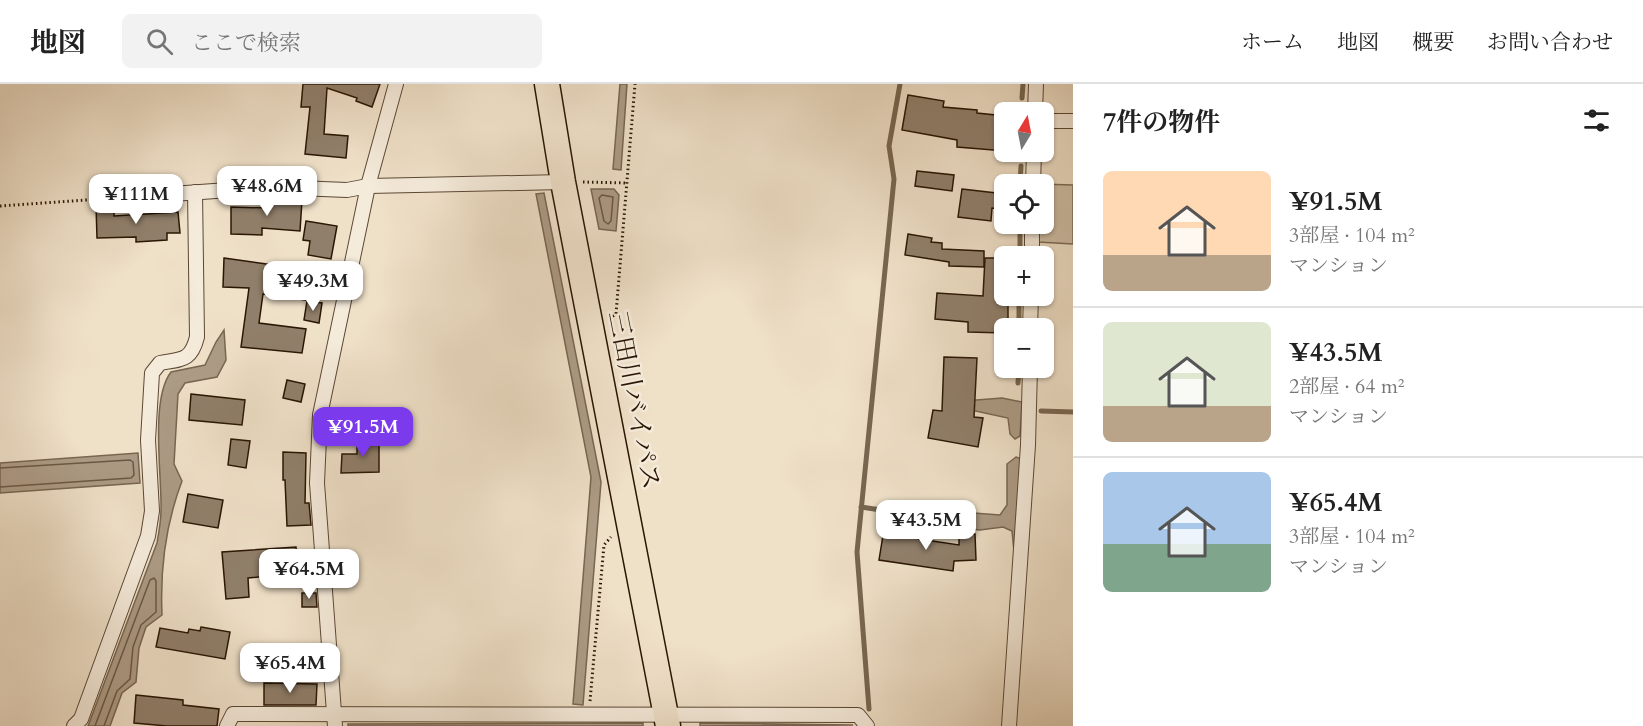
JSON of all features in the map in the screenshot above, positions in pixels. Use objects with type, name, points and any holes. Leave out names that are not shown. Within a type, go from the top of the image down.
[{"type":"highway","name":"三田川バイパス","points":[[547,84],[563,182],[667,720]]},
{"type":"street","points":[[335,720],[318,483],[320,415],[368,186],[396,84]]},
{"type":"street","points":[[1035,102],[1036,84]]},
{"type":"street","points":[[1054,121],[1073,121]]},
{"type":"street","points":[[129,197],[272,187],[347,190],[368,186],[563,182]]},
{"type":"street","points":[[74,726],[81,719],[148,536],[152,511],[148,440],[152,373],[160,363],[186,358],[194,350],[197,337],[195,192]]},
{"type":"street","points":[[1009,726],[1028,445],[1030,378]]},
{"type":"street","points":[[227,726],[232,714],[335,720],[589,714],[667,720],[858,715],[867,726]]},
{"type":"path","points":[[592,330],[616,314],[635,84]]},
{"type":"path","points":[[563,182],[628,183]]},
{"type":"path","points":[[0,206],[129,197]]},
{"type":"path","points":[[589,714],[604,545],[629,516]]},
{"type":"shaded area","points":[[1054,184],[1073,185],[1073,244],[1038,242],[1038,234],[1054,234]]},
{"type":"water","points":[[620,84],[627,84],[621,170],[613,169]]},
{"type":"water","points":[[591,189],[614,189],[619,195],[616,231],[599,229]]},
{"type":"water","points":[[544,193],[601,482],[583,705],[573,704],[591,477],[536,194]]},
{"type":"water","points":[[224,330],[226,360],[217,377],[185,383],[178,394],[174,464],[182,481],[176,497],[165,547],[162,615],[146,627],[139,648],[136,682],[122,693],[110,726],[88,726],[157,543],[161,510],[159,418],[165,384],[171,372],[205,365]]},
{"type":"water","points":[[1002,398],[1022,402],[1020,436],[1015,439],[1010,434],[1008,418],[948,405],[951,402]]},
{"type":"water","points":[[138,453],[140,483],[0,493],[0,463]]},
{"type":"water","points":[[1016,457],[1021,459],[1014,551],[1012,531],[1003,527],[980,530],[894,522],[894,507],[1000,515],[1007,505],[1007,464]]},
{"type":"water","points":[[643,723],[643,726],[348,726],[348,724]]},
{"type":"water","points":[[700,723],[853,725],[700,726]]},
{"type":"building","points":[[303,84],[380,84],[372,107],[356,101],[357,98],[327,88],[324,134],[348,136],[346,158],[305,154],[310,107],[301,107]]},
{"type":"building","points":[[908,95],[944,101],[943,107],[977,110],[977,113],[994,115],[994,150],[957,147],[957,140],[902,130]]},
{"type":"building","points":[[917,171],[954,175],[952,191],[915,186]]},
{"type":"building","points":[[962,189],[994,193],[991,221],[958,217]]},
{"type":"building","points":[[269,197],[302,200],[300,231],[262,228],[262,235],[231,234],[231,207],[269,208]]},
{"type":"building","points":[[114,204],[114,216],[178,212],[180,233],[167,233],[167,240],[136,242],[136,237],[97,238],[96,205]]},
{"type":"building","points":[[306,221],[337,226],[331,259],[308,255],[310,241],[303,240]]},
{"type":"building","points":[[908,234],[932,238],[931,242],[942,243],[942,249],[984,251],[984,267],[949,266],[949,262],[905,255]]},
{"type":"building","points":[[224,258],[316,271],[312,301],[263,294],[259,323],[306,329],[302,353],[241,347],[249,288],[223,287]]},
{"type":"building","points":[[985,258],[994,258],[994,306],[1008,306],[1008,318],[994,318],[994,333],[968,332],[968,322],[935,319],[937,293],[983,296]]},
{"type":"building","points":[[307,301],[322,303],[319,323],[304,320]]},
{"type":"building","points":[[944,357],[977,358],[974,417],[983,418],[978,447],[928,438],[933,410],[942,411]]},
{"type":"building","points":[[287,380],[305,384],[301,402],[283,398]]},
{"type":"building","points":[[191,394],[245,400],[242,425],[189,420]]},
{"type":"building","points":[[231,439],[250,441],[246,468],[228,465]]},
{"type":"building","points":[[357,440],[379,440],[379,472],[341,473],[342,454],[357,454]]},
{"type":"building","points":[[283,452],[306,453],[305,503],[309,503],[311,525],[287,526]]},
{"type":"building","points":[[188,494],[223,500],[218,528],[183,522]]},
{"type":"building","points":[[884,529],[919,535],[919,539],[959,545],[959,535],[975,534],[976,560],[954,561],[953,571],[879,560]]},
{"type":"building","points":[[296,547],[299,581],[279,583],[278,575],[248,578],[249,597],[226,599],[222,552]]},
{"type":"building","points":[[302,593],[316,593],[317,607],[302,607]]},
{"type":"building","points":[[201,627],[230,632],[225,659],[156,647],[160,628],[188,633],[189,629],[200,631]]},
{"type":"building","points":[[264,683],[317,684],[316,705],[264,705]]},
{"type":"building","points":[[136,695],[183,700],[183,705],[219,709],[217,726],[167,726],[134,723]]},
{"type":"waterway","points":[[869,709],[857,552],[894,179],[889,146],[900,84]]},
{"type":"waterway","points":[[1022,98],[1023,84]]},
{"type":"waterway","points":[[1021,166],[1021,174]]},
{"type":"waterway","points":[[1020,234],[1020,246]]},
{"type":"waterway","points":[[1019,306],[1019,318]]},
{"type":"waterway","points":[[1018,378],[1018,383]]},
{"type":"waterway","points":[[1041,411],[1073,412]]},
{"type":"waterway","points":[[861,507],[894,512]]}]
